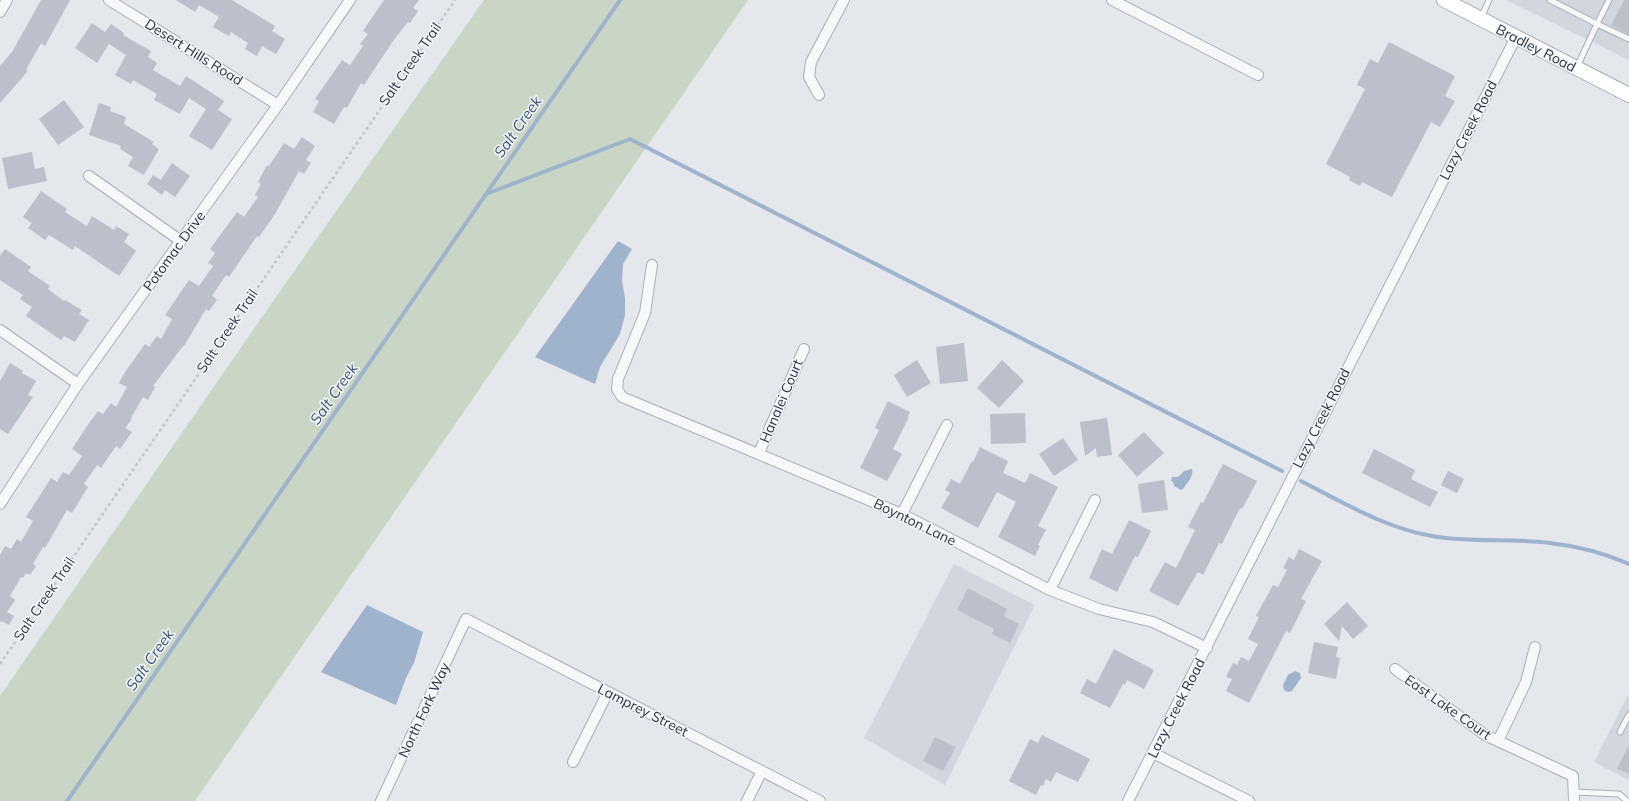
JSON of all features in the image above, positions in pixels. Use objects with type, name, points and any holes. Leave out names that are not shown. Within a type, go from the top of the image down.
[{"type":"street","points":[[0,12],[7,0]]},
{"type":"street","name":"Desert Hills Road","points":[[109,0],[278,105]]},
{"type":"street","name":"Potomac Drive","points":[[0,504],[78,384],[278,105],[350,0]]},
{"type":"street","points":[[818,95],[809,77],[810,62],[844,0]]},
{"type":"street","points":[[1112,0],[1258,74]]},
{"type":"street","name":"Bradley Road","points":[[1444,0],[1629,95]]},
{"type":"street","name":"Lazy Creek Road","points":[[1128,801],[1207,648],[1322,416],[1516,37]]},
{"type":"street","points":[[89,176],[181,241]]},
{"type":"street","name":"Boynton Lane","points":[[652,265],[645,313],[618,379],[617,389],[622,397],[902,514],[1050,590],[1099,609],[1153,622],[1207,648]]},
{"type":"street","points":[[0,330],[78,384]]},
{"type":"street","name":"Hanalei Court","points":[[759,453],[804,349]]},
{"type":"street","points":[[902,514],[947,425]]},
{"type":"street","points":[[1050,590],[1095,500]]},
{"type":"street","name":"Lamprey Street","points":[[466,619],[820,801]]},
{"type":"street","name":"North Fork Way","points":[[381,801],[466,619]]},
{"type":"street","points":[[1498,741],[1526,682],[1535,647]]},
{"type":"street","name":"East Lake Court","points":[[1395,670],[1485,735],[1573,776],[1574,797]]},
{"type":"street","points":[[573,762],[608,692]]},
{"type":"street","points":[[1153,753],[1249,801]]},
{"type":"street","points":[[747,801],[762,771]]},
{"type":"lane","points":[[1480,19],[1489,0]]},
{"type":"lane","points":[[1550,0],[1629,39]]},
{"type":"lane","points":[[1576,68],[1609,0]]},
{"type":"lane","points":[[1620,732],[1629,715]]},
{"type":"lane","points":[[1574,797],[1619,794],[1627,801]]},
{"type":"path","name":"Salt Creek Trail","points":[[0,664],[455,0]]},
{"type":"shaded area","points":[[1506,0],[1629,0],[1629,60]]},
{"type":"shaded area","points":[[954,564],[1035,605],[945,785],[864,738]]},
{"type":"shaded area","points":[[1629,693],[1629,780],[1594,762]]},
{"type":"green space","points":[[484,0],[748,0],[195,801],[0,801],[0,696],[269,307]]},
{"type":"water","points":[[618,241],[632,249],[623,264],[622,281],[625,298],[625,315],[620,334],[600,367],[595,384],[535,357]]},
{"type":"water","points":[[1192,469],[1191,477],[1183,489],[1181,490],[1174,486],[1173,482],[1171,481],[1172,477],[1178,477],[1184,471]]},
{"type":"water","points":[[367,605],[423,632],[414,663],[406,678],[396,705],[321,672]]},
{"type":"water","points":[[1295,671],[1300,673],[1301,678],[1292,691],[1288,692],[1284,690],[1283,685],[1288,675]]},
{"type":"building","points":[[41,0],[70,0],[45,46],[41,43],[26,70],[28,71],[0,103],[0,66],[12,52]]},
{"type":"building","points":[[176,0],[232,0],[275,26],[272,31],[285,39],[276,54],[262,46],[257,56],[245,49],[248,43],[231,32],[229,36],[213,27],[219,17],[199,5],[195,12]]},
{"type":"building","points":[[384,0],[419,0],[413,8],[418,11],[410,23],[408,22],[393,41],[364,85],[361,83],[347,108],[344,107],[334,124],[313,112],[319,101],[315,99],[342,60],[350,65],[363,46],[360,44],[368,34],[363,31]]},
{"type":"building","points":[[1624,0],[1629,0],[1629,35],[1611,25]]},
{"type":"building","points":[[92,23],[105,32],[111,24],[124,33],[123,35],[151,51],[148,57],[157,63],[153,70],[180,86],[186,76],[224,101],[218,110],[232,119],[212,150],[189,136],[206,109],[189,98],[180,114],[154,100],[157,94],[133,80],[131,84],[115,75],[126,55],[109,44],[97,63],[75,48]]},
{"type":"building","points":[[1389,42],[1455,76],[1445,96],[1455,101],[1440,127],[1431,122],[1392,197],[1362,182],[1360,186],[1349,180],[1350,177],[1326,164],[1365,89],[1357,85],[1370,59],[1378,63]]},
{"type":"building","points":[[64,100],[84,127],[58,145],[39,119]]},
{"type":"building","points":[[99,103],[111,107],[110,111],[126,117],[124,124],[154,142],[152,144],[159,149],[144,175],[128,166],[133,157],[120,149],[121,146],[89,135]]},
{"type":"building","points":[[302,137],[315,146],[306,160],[311,163],[304,174],[299,171],[275,214],[259,237],[257,236],[229,277],[226,275],[212,296],[217,300],[209,311],[206,309],[184,346],[153,386],[155,387],[148,400],[143,397],[131,418],[132,419],[125,428],[132,432],[120,449],[116,446],[101,468],[97,465],[84,484],[88,487],[72,513],[67,510],[45,548],[43,547],[33,564],[36,566],[30,575],[26,573],[23,578],[21,577],[10,596],[15,600],[7,612],[14,616],[9,625],[1,621],[0,623],[0,555],[5,546],[11,549],[17,539],[21,542],[33,521],[26,517],[51,478],[57,482],[63,472],[69,475],[82,456],[72,449],[98,411],[103,414],[111,403],[116,407],[127,387],[119,383],[125,372],[145,344],[149,347],[157,336],[161,339],[172,319],[165,315],[189,280],[199,286],[213,266],[208,263],[215,253],[210,249],[237,212],[244,217],[258,197],[255,195],[261,184],[258,182],[267,165],[269,166],[284,143],[294,149]]},
{"type":"building","points":[[32,152],[35,169],[44,167],[47,181],[8,189],[2,158]]},
{"type":"building","points":[[172,163],[190,176],[175,197],[165,190],[162,195],[147,184],[153,175],[161,180]]},
{"type":"building","points":[[41,191],[67,209],[65,212],[87,226],[92,216],[114,230],[116,226],[129,234],[124,242],[136,251],[119,276],[75,246],[73,250],[49,235],[45,240],[28,228],[32,223],[23,217]]},
{"type":"building","points":[[5,249],[31,267],[28,271],[50,286],[48,289],[64,301],[65,300],[82,310],[79,314],[89,320],[75,342],[64,336],[61,340],[26,316],[32,307],[20,299],[23,295],[0,280],[0,256]]},
{"type":"building","points":[[964,343],[968,381],[940,384],[936,347]]},
{"type":"building","points":[[917,360],[931,383],[907,397],[894,375]]},
{"type":"building","points":[[1002,360],[1024,381],[999,408],[977,388]]},
{"type":"building","points":[[10,363],[23,371],[22,373],[36,381],[28,395],[33,397],[8,434],[0,429],[0,381]]},
{"type":"building","points":[[888,401],[910,412],[893,449],[902,454],[887,481],[860,468],[879,430],[875,428]]},
{"type":"building","points":[[1025,413],[1026,443],[991,444],[990,414]]},
{"type":"building","points":[[1107,418],[1112,455],[1097,457],[1096,448],[1085,456],[1080,422]]},
{"type":"building","points":[[1144,432],[1164,453],[1137,477],[1118,455]]},
{"type":"building","points":[[1063,438],[1078,460],[1054,476],[1039,454]]},
{"type":"building","points":[[980,447],[1008,461],[1003,473],[1025,483],[1030,473],[1058,487],[1038,526],[1046,530],[1038,545],[1040,546],[1035,556],[998,537],[1016,502],[997,492],[978,528],[941,508],[950,493],[945,490],[951,479],[960,484]]},
{"type":"building","points":[[1374,449],[1415,470],[1411,479],[1438,492],[1430,507],[1362,473]]},
{"type":"building","points":[[1223,464],[1257,481],[1242,509],[1240,508],[1222,544],[1219,543],[1203,575],[1198,572],[1178,606],[1149,591],[1165,562],[1176,568],[1195,530],[1188,527],[1201,502],[1203,503]]},
{"type":"building","points":[[1448,471],[1464,479],[1457,493],[1441,485]]},
{"type":"building","points":[[1164,480],[1168,510],[1142,513],[1138,484]]},
{"type":"building","points":[[1129,520],[1151,531],[1138,557],[1135,556],[1117,592],[1089,578],[1102,549],[1112,554]]},
{"type":"building","points":[[1299,549],[1322,561],[1301,599],[1306,601],[1290,633],[1286,631],[1249,703],[1226,691],[1232,679],[1226,677],[1233,663],[1237,665],[1241,657],[1249,661],[1258,644],[1248,639],[1259,617],[1256,616],[1273,585],[1278,587],[1287,570],[1283,568],[1289,557],[1294,560]]},
{"type":"building","points":[[968,588],[1007,609],[1004,616],[1019,624],[1010,643],[992,634],[994,629],[957,610]]},
{"type":"building","points":[[1347,602],[1368,626],[1353,639],[1342,626],[1339,641],[1324,624]]},
{"type":"building","points":[[1314,642],[1338,647],[1336,657],[1340,658],[1336,679],[1308,673]]},
{"type":"building","points":[[1114,649],[1154,670],[1144,689],[1127,680],[1125,685],[1123,684],[1110,708],[1080,693],[1087,679],[1096,684]]},
{"type":"building","points":[[1042,735],[1090,759],[1078,782],[1056,772],[1051,782],[1046,779],[1036,795],[1009,781],[1030,739],[1038,743]]},
{"type":"building","points":[[935,737],[956,747],[943,771],[923,761]]},
{"type":"building","points":[[1629,745],[1629,774],[1617,769]]},
{"type":"waterway","name":"Salt Creek","points":[[67,801],[620,0]]},
{"type":"waterway","points":[[486,194],[630,139],[1282,471]]},
{"type":"waterway","points":[[1301,481],[1348,506],[1381,521],[1415,532],[1447,538],[1560,544],[1600,553],[1629,564]]}]
